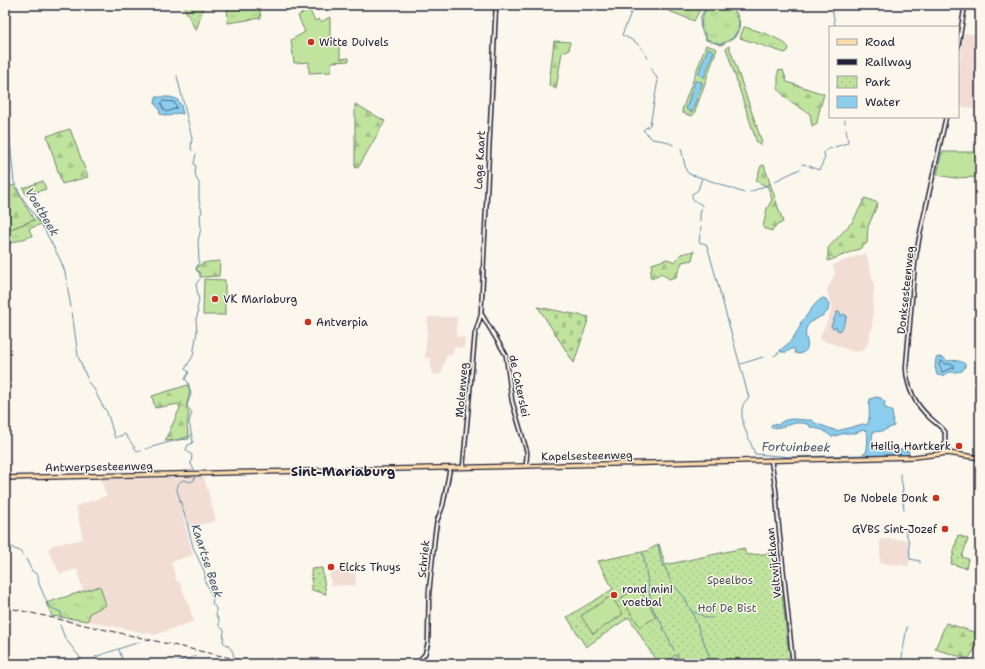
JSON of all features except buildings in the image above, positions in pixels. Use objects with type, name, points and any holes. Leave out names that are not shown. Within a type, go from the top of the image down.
[{"type":"main road","name":"Kapelsesteenweg","points":[[194,473],[920,457],[943,453],[980,458]]},
{"type":"main road","name":"Antwerpsesteenweg","points":[[5,478],[153,476],[194,473]]},
{"type":"street","name":"Lage Kaart","points":[[481,315],[496,5]]},
{"type":"street","points":[[959,40],[965,5]]},
{"type":"street","name":"Donksesteenweg","points":[[943,453],[945,447],[945,432],[927,415],[913,397],[908,384],[906,368],[915,260],[946,118]]},
{"type":"street","name":"de Caterslei","points":[[481,315],[506,355],[512,401],[527,452],[526,466]]},
{"type":"street","name":"Molenweg","points":[[463,467],[475,334],[481,315]]},
{"type":"street","name":"Veltwijcklaan","points":[[771,460],[776,491],[793,664]]},
{"type":"street","name":"Schriek","points":[[416,663],[422,659],[425,654],[428,643],[428,598],[435,534],[437,521],[443,505],[450,468]]},
{"type":"shaded area","points":[[964,33],[980,35],[980,110],[959,106],[959,66]]},
{"type":"shaded area","points":[[866,253],[874,285],[872,330],[870,331],[870,338],[865,348],[861,351],[855,352],[819,339],[831,312],[827,290],[835,274],[833,265]]},
{"type":"shaded area","points":[[428,317],[457,317],[456,336],[465,338],[464,348],[454,347],[452,355],[446,356],[441,375],[432,374],[430,358],[425,358]]},
{"type":"shaded area","points":[[204,477],[216,521],[189,527],[181,509],[193,555],[171,562],[177,582],[180,582],[194,621],[155,635],[88,621],[90,613],[107,605],[100,586],[83,591],[77,569],[60,574],[48,550],[53,545],[83,539],[76,506],[106,496],[101,479]]},
{"type":"shaded area","points":[[880,539],[907,540],[910,554],[909,566],[880,563]]},
{"type":"shaded area","points":[[346,571],[349,573],[355,573],[356,585],[331,586],[329,572]]},
{"type":"green space","points":[[183,5],[204,5],[196,31]]},
{"type":"green space","points":[[227,5],[259,5],[261,18],[228,23]]},
{"type":"green space","points":[[654,5],[689,5],[700,9],[694,21]]},
{"type":"green space","points":[[713,5],[728,5],[733,7],[740,22],[739,30],[734,38],[721,45],[706,40],[700,25],[703,12]]},
{"type":"green space","name":"Witte Duivels","points":[[309,9],[315,21],[319,19],[321,22],[330,17],[330,43],[338,43],[341,59],[349,58],[349,61],[331,62],[331,72],[309,73],[309,62],[294,63],[291,40],[305,32],[298,16]]},
{"type":"green space","points":[[744,27],[761,32],[781,41],[789,48],[788,51],[785,53],[740,38]]},
{"type":"green space","points":[[554,41],[570,42],[569,50],[562,52],[556,89],[549,85]]},
{"type":"green space","points":[[706,45],[717,49],[692,116],[683,113],[682,110]]},
{"type":"green space","points":[[729,46],[762,142],[760,145],[757,143],[726,48]]},
{"type":"green space","points":[[783,70],[787,82],[824,94],[817,123],[812,126],[810,114],[787,99],[778,89],[778,71]]},
{"type":"green space","points":[[355,104],[385,121],[358,168],[355,167]]},
{"type":"green space","points":[[70,129],[88,177],[62,184],[47,136]]},
{"type":"green space","points":[[942,152],[980,152],[980,177],[955,178],[937,175]]},
{"type":"green space","points":[[764,165],[783,222],[774,227],[772,231],[763,228],[767,208],[772,200],[768,187],[756,181],[761,166]]},
{"type":"green space","points":[[43,181],[46,189],[26,195],[23,188]]},
{"type":"green space","points":[[14,185],[34,220],[5,231],[5,188]]},
{"type":"green space","points":[[865,198],[878,203],[868,227],[867,243],[859,249],[828,261],[828,248],[853,221]]},
{"type":"green space","points":[[37,219],[41,224],[29,229],[32,236],[5,245],[5,231]]},
{"type":"green space","points":[[694,251],[692,260],[682,262],[676,277],[669,279],[661,273],[654,278],[650,277],[652,264],[667,259],[675,262],[681,254]]},
{"type":"green space","points":[[220,261],[219,276],[200,277],[200,273],[196,269],[198,266],[206,262]]},
{"type":"green space","points":[[204,279],[225,280],[225,315],[203,315]]},
{"type":"green space","points":[[538,307],[589,317],[574,363]]},
{"type":"green space","points":[[188,385],[190,392],[186,407],[189,413],[187,426],[189,439],[165,441],[180,408],[178,404],[155,408],[152,396]]},
{"type":"green space","points":[[958,535],[968,539],[962,557],[968,559],[966,568],[951,564]]},
{"type":"green space","name":"Hof De Bist","points":[[659,544],[665,565],[744,548],[746,555],[778,553],[791,664],[680,664],[675,655],[665,664],[658,664],[629,617],[586,647],[567,617],[613,589],[598,561],[647,551]]},
{"type":"green space","points":[[322,568],[326,594],[312,590],[311,569]]},
{"type":"green space","points":[[100,586],[106,605],[90,613],[88,621],[52,616],[46,603]]},
{"type":"green space","points":[[638,587],[656,617],[640,627],[621,598]]},
{"type":"green space","points":[[611,596],[623,614],[593,634],[581,616]]},
{"type":"green space","points":[[946,623],[980,634],[980,642],[968,659],[935,649]]},
{"type":"water","points":[[708,48],[714,51],[704,78],[698,74]]},
{"type":"water","points":[[695,81],[702,82],[702,84],[691,112],[686,109]]},
{"type":"water","points":[[156,97],[169,97],[177,99],[181,105],[183,114],[178,113],[169,116],[160,114],[159,109],[155,104]]},
{"type":"water","points":[[823,298],[826,299],[829,305],[828,311],[807,326],[805,333],[807,347],[804,352],[799,354],[795,353],[794,348],[786,352],[781,352],[780,350],[790,342],[795,335],[801,325],[800,323],[816,303]]},
{"type":"water","points":[[837,312],[840,312],[841,316],[844,314],[847,316],[840,331],[837,330],[836,327],[833,329],[831,326]]},
{"type":"water","points":[[936,358],[944,358],[947,361],[954,360],[961,362],[965,364],[965,367],[962,371],[951,372],[940,376],[937,375],[935,367]]},
{"type":"water","points":[[876,397],[881,398],[885,402],[884,407],[892,411],[894,426],[882,431],[873,432],[873,448],[880,450],[891,448],[909,451],[908,455],[864,456],[863,454],[866,453],[868,439],[867,431],[864,430],[832,437],[823,430],[810,427],[810,425],[803,423],[771,428],[772,424],[778,425],[790,419],[812,420],[815,423],[837,431],[863,424],[867,425],[869,419],[870,399]]},
{"type":"waterway","points":[[634,5],[622,35],[640,46],[648,58]]},
{"type":"waterway","points":[[832,5],[835,26]]},
{"type":"waterway","points":[[728,6],[733,8],[735,13]]},
{"type":"waterway","points":[[703,16],[705,10],[712,7]]},
{"type":"waterway","points":[[736,16],[739,23],[738,28]]},
{"type":"waterway","points":[[702,19],[702,29]]},
{"type":"waterway","points":[[729,40],[733,38],[737,31]]},
{"type":"waterway","points":[[704,32],[707,39],[712,41]]},
{"type":"waterway","points":[[715,42],[721,44],[725,42]]},
{"type":"waterway","points":[[651,68],[658,80],[650,125],[643,130],[652,139],[665,141],[673,145]]},
{"type":"waterway","name":"Kaartse Beek","points":[[177,76],[192,138],[191,149],[193,151]]},
{"type":"waterway","name":"Voetbeek","points":[[5,91],[9,120]]},
{"type":"waterway","name":"Voetbeek","points":[[9,123],[14,182],[23,199],[43,227],[60,259],[65,272],[71,308]]},
{"type":"waterway","points":[[809,166],[819,170],[825,158],[824,153],[826,150],[847,143],[846,129]]},
{"type":"waterway","points":[[681,148],[686,170],[689,174],[702,178],[698,190],[692,194],[694,200],[702,205],[700,221]]},
{"type":"waterway","name":"Kaartse Beek","points":[[196,154],[194,163],[196,167],[196,178],[199,183],[199,200],[202,212],[200,215],[201,228],[198,241],[199,262],[196,269],[200,272],[200,275]]},
{"type":"waterway","points":[[802,164],[806,165]]},
{"type":"waterway","points":[[775,181],[800,169]]},
{"type":"waterway","points":[[703,178],[744,193]]},
{"type":"waterway","points":[[750,192],[770,184]]},
{"type":"waterway","name":"Fortuinbeek","points":[[701,227],[699,242],[706,244],[709,252],[749,398],[744,403],[742,415],[745,430],[755,454],[792,457],[863,455]]},
{"type":"waterway","name":"Kaartse Beek","points":[[194,470],[191,464],[192,455],[186,450],[188,445],[193,442],[189,422],[192,412],[187,405],[191,394],[188,382],[185,379],[189,372],[185,369],[193,356],[197,331],[196,319],[199,301],[196,284],[200,279]]},
{"type":"waterway","name":"Voetbeek","points":[[72,312],[78,356],[87,378]]},
{"type":"waterway","points":[[774,356],[781,351]]},
{"type":"waterway","points":[[741,364],[763,357]]},
{"type":"waterway","name":"Voetbeek","points":[[88,382],[94,389],[107,412],[115,438],[125,434],[137,451],[141,451]]},
{"type":"waterway","name":"Voetbeek","points":[[145,449],[191,436]]},
{"type":"waterway","name":"Fortuinbeek","points":[[900,474],[903,489],[904,510]]},
{"type":"waterway","name":"Kaartse Beek","points":[[195,477],[191,482],[184,480],[181,481],[177,490],[193,547],[205,573],[205,582],[213,599],[212,603],[216,608],[219,626],[224,630],[223,642],[232,650],[234,658]]},
{"type":"waterway","name":"Fortuinbeek","points":[[905,530],[909,542],[910,559],[920,561],[920,563]]},
{"type":"waterway","points":[[5,539],[14,549],[20,551],[23,556]]},
{"type":"waterway","points":[[658,544],[662,566],[665,567],[671,582],[684,597],[692,612],[710,658]]},
{"type":"waterway","points":[[643,553],[652,607],[674,650]]},
{"type":"waterway","points":[[26,559],[32,571],[38,575],[39,584],[49,607],[61,612],[61,617]]},
{"type":"waterway","points":[[693,612],[708,618]]},
{"type":"waterway","points":[[60,625],[65,638],[85,664]]},
{"type":"waterway","name":"Fortuinbeek","points":[[903,650],[907,627]]},
{"type":"waterway","points":[[95,657],[139,642]]},
{"type":"waterway","points":[[119,650],[124,664]]},
{"type":"waterway","name":"Fortuinbeek","points":[[902,658],[903,651]]},
{"type":"waterway","points":[[677,654],[682,664]]},
{"type":"waterway","points":[[172,664],[196,656]]},
{"type":"railway","points":[[5,607],[257,664]]},
{"type":"place","name":"Witte Duivels","points":[[311,42]]},
{"type":"place","name":"VK Mariaburg","points":[[215,299]]},
{"type":"place","name":"Antverpia","points":[[308,322]]},
{"type":"place","name":"Heilig Hartkerk","points":[[959,446]]},
{"type":"place","name":"De Nobele Donk","points":[[936,498]]},
{"type":"place","name":"GVBS Sint-Jozef","points":[[945,529]]},
{"type":"place","name":"Elcks Thuys","points":[[331,567]]},
{"type":"place","name":"rond mini voetbal","points":[[614,595]]},
{"type":"district","name":"Sint-Mariaburg","points":[[343,471]]},
{"type":"park label","name":"Speelbos","points":[[730,580]]}]
